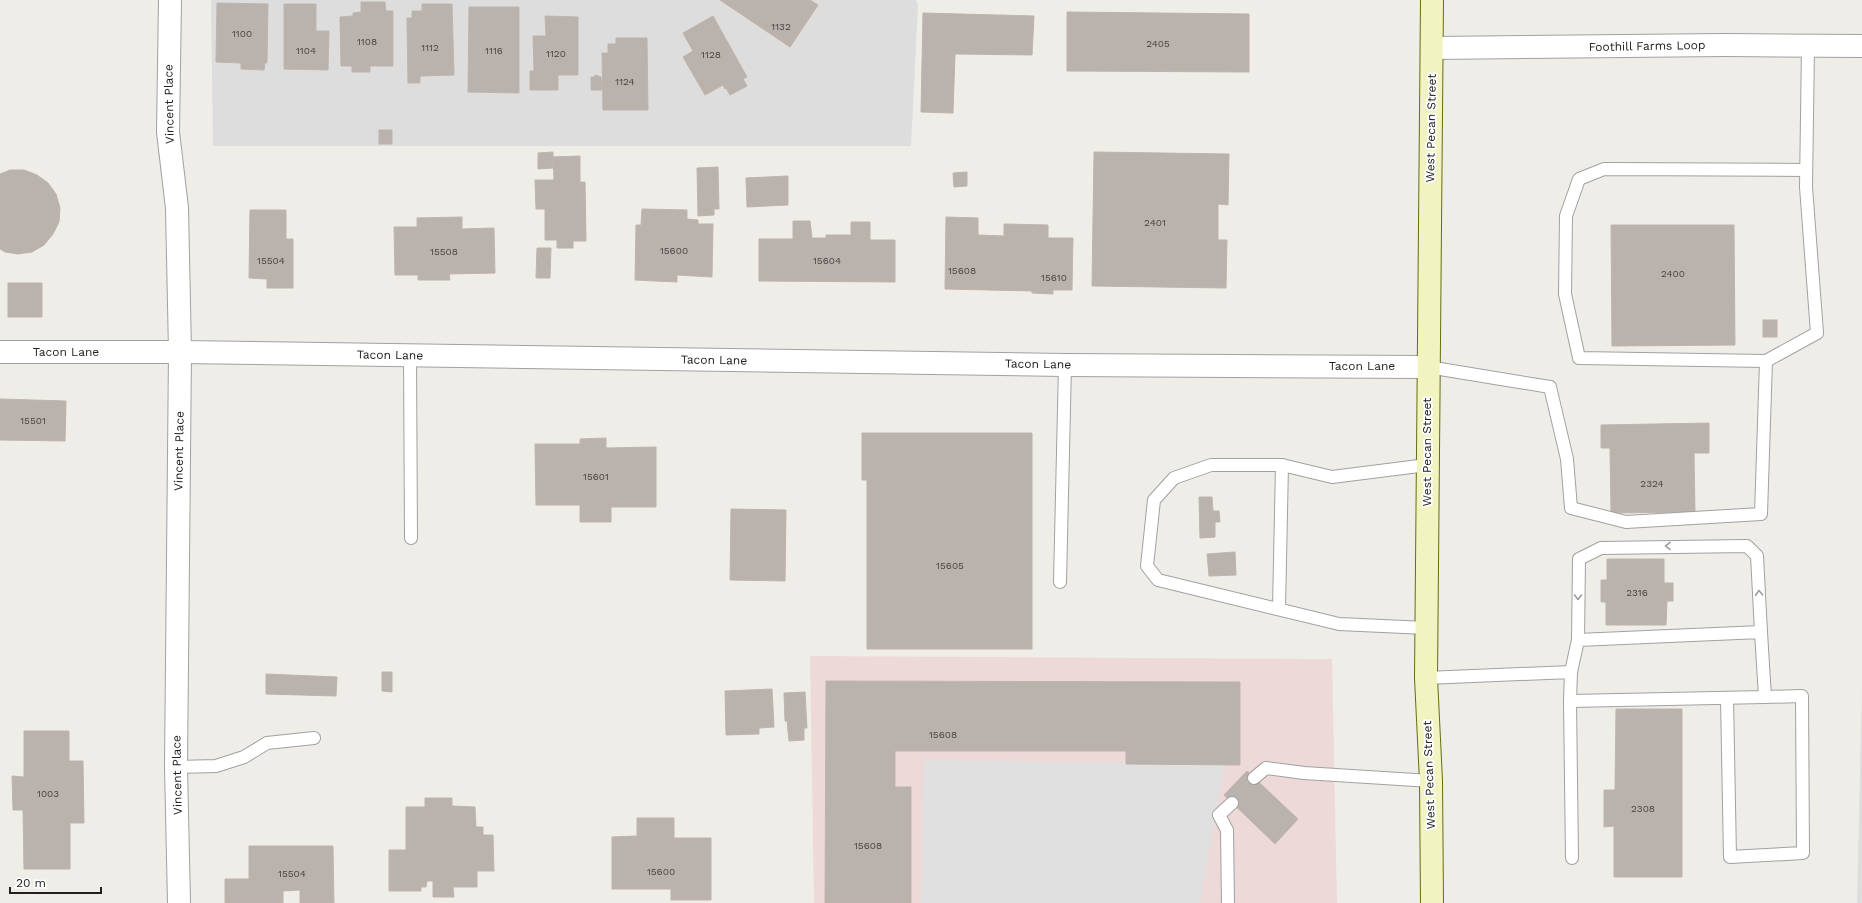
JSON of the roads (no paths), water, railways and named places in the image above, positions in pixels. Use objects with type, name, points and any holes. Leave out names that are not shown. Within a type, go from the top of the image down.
[{"type":"main road","name":"West Pecan Street","points":[[1432,0],[1426,628],[1432,903]]},
{"type":"street","name":"Vincent Place","points":[[170,0],[168,132],[177,208],[180,352],[176,767],[180,903]]},
{"type":"street","name":"Foothill Farms Loop","points":[[1432,48],[1862,46]]},
{"type":"street","name":"Tacon Lane","points":[[0,352],[180,352],[1065,365],[1428,367]]},
{"type":"lane","points":[[1806,170],[1604,169],[1579,179],[1566,216],[1564,294],[1579,358],[1766,361],[1817,333],[1806,187],[1808,46]]},
{"type":"lane","points":[[410,356],[411,538]]},
{"type":"lane","points":[[1428,367],[1550,386],[1567,459],[1571,508],[1626,522],[1761,514],[1766,361]]},
{"type":"lane","points":[[1060,582],[1065,365]]},
{"type":"lane","points":[[1426,628],[1340,624],[1279,608],[1158,580],[1147,566],[1154,500],[1174,478],[1211,465],[1282,465],[1332,477],[1427,465]]},
{"type":"lane","points":[[1279,608],[1282,465]]},
{"type":"lane","points":[[1572,858],[1570,702],[1571,672],[1578,640],[1579,560],[1601,548],[1747,546],[1757,556],[1765,697]]},
{"type":"lane","points":[[1578,640],[1761,632]]},
{"type":"lane","points":[[1426,678],[1571,672]]},
{"type":"lane","points":[[1570,702],[1802,696],[1804,854],[1730,857],[1727,698]]},
{"type":"lane","points":[[176,767],[216,766],[244,758],[267,742],[314,738]]},
{"type":"lane","points":[[1254,778],[1266,768],[1304,773],[1430,781]]},
{"type":"lane","points":[[1228,903],[1226,830],[1219,815],[1232,803]]}]
